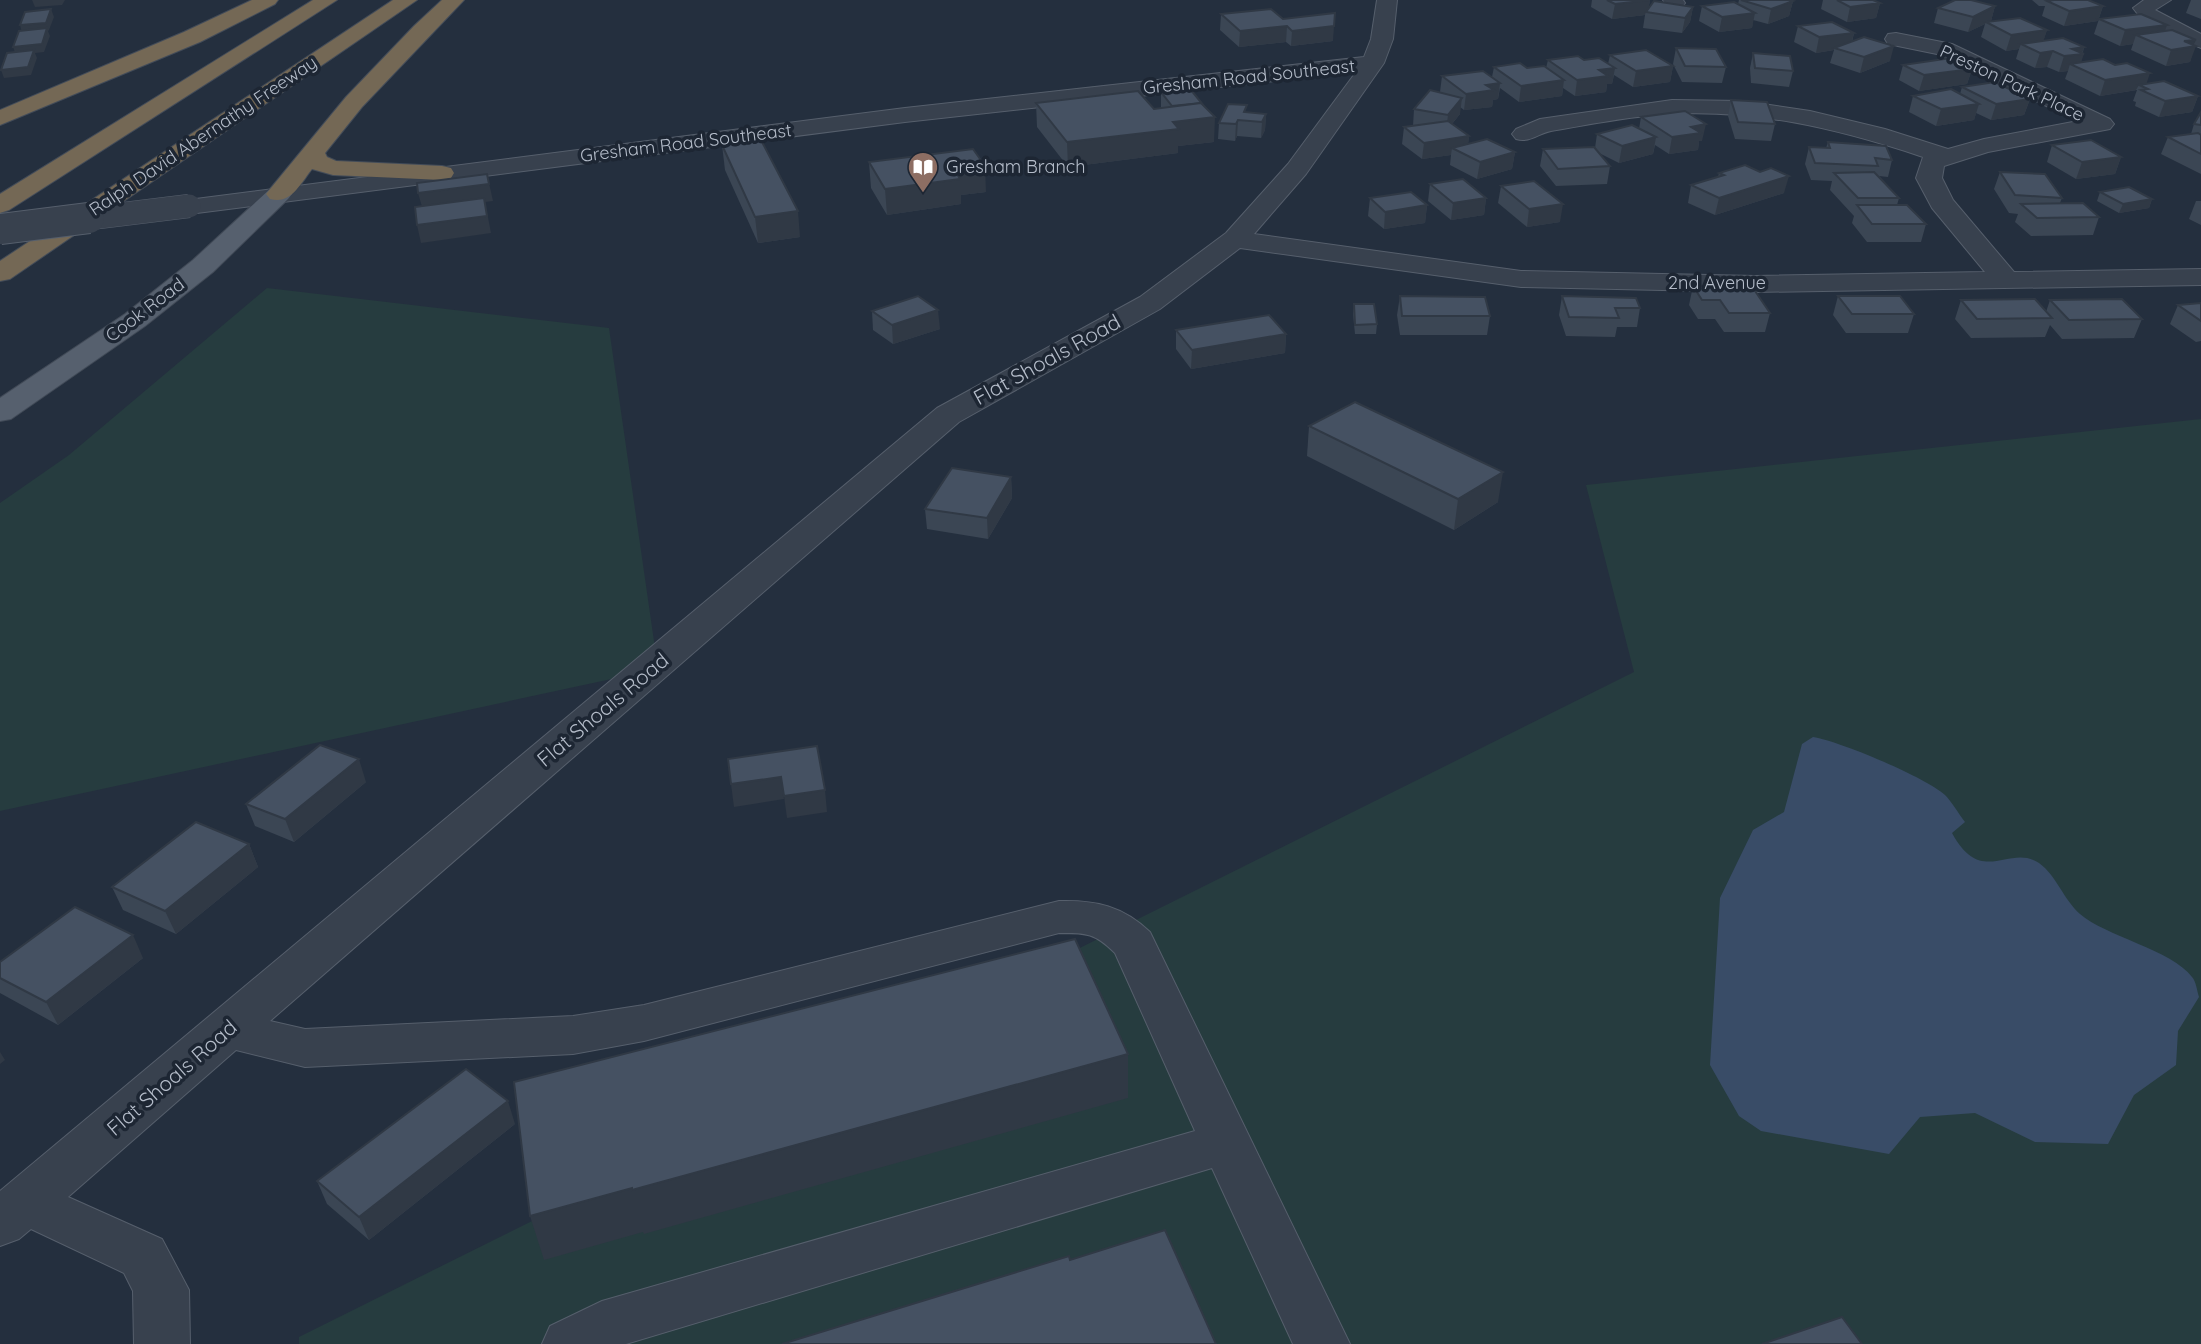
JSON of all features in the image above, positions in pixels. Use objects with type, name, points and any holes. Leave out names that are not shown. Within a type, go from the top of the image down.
[{"type":"highway","points":[[0,118],[192,37],[268,0]]},
{"type":"highway","points":[[0,205],[327,0]]},
{"type":"highway","name":"Ralph David Abernathy Freeway","points":[[0,273],[407,0]]},
{"type":"highway","points":[[279,194],[312,151],[421,30],[454,0]]},
{"type":"highway","points":[[312,151],[316,162],[333,168],[442,173]]},
{"type":"main road","name":"Cook Road","points":[[0,412],[135,320],[203,266],[279,194]]},
{"type":"street","name":"Flat Shoals Road","points":[[13,1213],[948,415],[1150,303],[1235,239],[1297,169],[1356,90],[1373,63],[1382,39],[1387,0]]},
{"type":"street","points":[[2161,0],[2143,8],[2151,18],[2201,42]]},
{"type":"street","name":"Preston Park Place","points":[[1896,39],[1944,49],[2102,124],[1944,156]]},
{"type":"street","name":"Gresham Road Southeast","points":[[0,229],[918,114],[1373,63]]},
{"type":"street","points":[[1288,72],[1332,78],[1356,90]]},
{"type":"street","points":[[1524,134],[1539,126],[1669,107],[1774,110],[1874,132],[1944,156]]},
{"type":"street","points":[[1944,156],[1932,162],[1929,178],[1941,203],[2006,281]]},
{"type":"street","name":"2nd Avenue","points":[[1235,239],[1521,279],[1742,284],[2201,277]]},
{"type":"street","points":[[229,1030],[305,1048],[573,1035],[644,1023],[1059,917],[1086,916],[1113,923],[1134,944],[1322,1344]]},
{"type":"street","points":[[570,1344],[603,1326],[1226,1143]]},
{"type":"street","points":[[13,1213],[143,1256],[161,1290],[162,1344]]},
{"type":"green space","points":[[267,288],[609,328],[658,669],[0,811],[0,503],[69,455]]},
{"type":"green space","points":[[2201,419],[2201,1344],[299,1344],[299,1337],[1634,672],[1586,485]]},
{"type":"water","points":[[1813,737],[1842,745],[1881,761],[1935,788],[1948,798],[1965,822],[1952,833],[1963,849],[1974,858],[1996,861],[2028,858],[2039,863],[2080,914],[2105,929],[2170,959],[2193,979],[2199,997],[2178,1031],[2176,1065],[2134,1095],[2108,1144],[2035,1142],[1975,1113],[1920,1117],[1889,1154],[1761,1131],[1739,1116],[1710,1065],[1720,898],[1753,830],[1784,812],[1802,744]]},
{"type":"building","points":[[1607,0],[1650,0],[1615,4]]},
{"type":"building","points":[[1741,0],[1789,0],[1793,1],[1771,9]]},
{"type":"building","points":[[1837,0],[1873,0],[1880,3],[1850,7]]},
{"type":"building","points":[[1955,0],[1971,0],[1995,6],[1973,17],[1938,8]]},
{"type":"building","points":[[2088,0],[2103,6],[2069,11],[2047,1]]},
{"type":"building","points":[[1654,1],[1693,7],[1685,18],[1646,12]]},
{"type":"building","points":[[1734,2],[1755,13],[1722,17],[1702,6]]},
{"type":"building","points":[[51,9],[46,23],[20,25],[25,12]]},
{"type":"building","points":[[1271,9],[1283,19],[1335,13],[1334,26],[1292,31],[1287,26],[1240,31],[1221,14]]},
{"type":"building","points":[[2141,14],[2167,25],[2125,30],[2099,19]]},
{"type":"building","points":[[2020,18],[2047,30],[2011,35],[1986,22]]},
{"type":"building","points":[[1832,22],[1854,33],[1819,37],[1798,26]]},
{"type":"building","points":[[47,28],[42,44],[13,47],[19,31]]},
{"type":"building","points":[[2172,30],[2196,40],[2184,41],[2196,46],[2171,50],[2136,35]]},
{"type":"building","points":[[1864,37],[1894,46],[1864,57],[1834,48]]},
{"type":"building","points":[[2063,38],[2084,47],[2072,49],[2084,54],[2064,56],[2053,51],[2040,53],[2021,44]]},
{"type":"building","points":[[1676,48],[1716,49],[1726,67],[1685,66]]},
{"type":"building","points":[[34,50],[28,67],[1,70],[7,53]]},
{"type":"building","points":[[1646,50],[1673,66],[1636,71],[1610,55]]},
{"type":"building","points":[[1753,53],[1790,56],[1793,71],[1755,68]]},
{"type":"building","points":[[1578,56],[1584,60],[1599,58],[1615,68],[1599,70],[1608,76],[1577,80],[1548,60]]},
{"type":"building","points":[[1951,58],[1972,69],[1924,75],[1903,65]]},
{"type":"building","points":[[2103,59],[2115,65],[2127,63],[2150,73],[2105,80],[2070,64]]},
{"type":"building","points":[[1520,63],[1527,68],[1544,66],[1564,80],[1521,86],[1494,67]]},
{"type":"building","points":[[1483,71],[1500,83],[1486,85],[1494,90],[1466,94],[1442,76]]},
{"type":"building","points":[[2164,81],[2198,96],[2165,101],[2141,90],[2148,89],[2139,85]]},
{"type":"building","points":[[1995,82],[2030,99],[1996,104],[1962,87]]},
{"type":"building","points":[[1951,89],[1979,104],[1941,109],[1913,96]]},
{"type":"building","points":[[1191,90],[1204,106],[1201,103],[1172,106],[1161,92]]},
{"type":"building","points":[[1430,90],[1462,98],[1448,115],[1414,109]]},
{"type":"building","points":[[1138,91],[1154,109],[1201,103],[1215,117],[1173,122],[1179,129],[1067,142],[1036,103]]},
{"type":"building","points":[[1731,100],[1767,102],[1775,124],[1738,122]]},
{"type":"building","points":[[1228,104],[1247,105],[1244,112],[1266,114],[1262,122],[1238,120],[1236,124],[1219,123]]},
{"type":"building","points":[[1685,111],[1706,124],[1691,127],[1701,133],[1672,137],[1641,117]]},
{"type":"building","points":[[2201,112],[2201,125],[2194,124]]},
{"type":"building","points":[[1448,121],[1469,136],[1424,143],[1404,127]]},
{"type":"building","points":[[1632,125],[1656,137],[1622,146],[1597,134]]},
{"type":"building","points":[[2198,133],[2201,135],[2201,154],[2168,137]]},
{"type":"building","points":[[1487,139],[1515,152],[1480,162],[1452,148]]},
{"type":"building","points":[[761,140],[798,211],[755,217],[722,145]]},
{"type":"building","points":[[2091,140],[2121,157],[2082,162],[2052,145]]},
{"type":"building","points":[[1828,142],[1886,146],[1892,160],[1875,158],[1878,166],[1815,163],[1809,147],[1830,148]]},
{"type":"building","points":[[1594,147],[1610,166],[1558,169],[1543,149]]},
{"type":"building","points":[[973,149],[985,166],[955,170],[960,179],[885,189],[869,162]]},
{"type":"building","points":[[1745,165],[1760,172],[1771,168],[1789,176],[1719,198],[1691,185],[1724,175],[1719,173]]},
{"type":"building","points":[[1874,172],[1899,198],[1858,198],[1834,173]]},
{"type":"building","points":[[2000,172],[2045,174],[2062,198],[2015,195]]},
{"type":"building","points":[[487,174],[489,184],[418,193],[417,183]]},
{"type":"building","points":[[1463,179],[1486,198],[1453,203],[1430,184]]},
{"type":"building","points":[[1534,181],[1563,204],[1529,209],[1501,186]]},
{"type":"building","points":[[2129,187],[2152,199],[2123,204],[2100,192]]},
{"type":"building","points":[[1411,192],[1427,205],[1385,212],[1370,198]]},
{"type":"building","points":[[484,198],[487,216],[417,225],[415,207]]},
{"type":"building","points":[[2083,203],[2099,217],[2037,218],[2021,204]]},
{"type":"building","points":[[1857,205],[1907,205],[1926,224],[1872,224]]},
{"type":"building","points":[[1751,285],[1770,313],[1729,313],[1720,300],[1702,300],[1693,286]]},
{"type":"building","points":[[918,296],[938,310],[892,325],[872,311]]},
{"type":"building","points":[[1400,296],[1485,297],[1490,316],[1402,316]]},
{"type":"building","points":[[1562,296],[1636,298],[1640,308],[1615,308],[1619,318],[1569,317]]},
{"type":"building","points":[[1838,296],[1900,296],[1914,314],[1852,314]]},
{"type":"building","points":[[2035,299],[2052,318],[1977,319],[1961,300]]},
{"type":"building","points":[[2122,299],[2142,319],[2069,320],[2050,300]]},
{"type":"building","points":[[2201,303],[2201,321],[2178,305]]},
{"type":"building","points":[[1354,304],[1374,304],[1377,324],[1355,325]]},
{"type":"building","points":[[1269,315],[1286,334],[1192,350],[1176,330]]},
{"type":"building","points":[[1355,402],[1503,472],[1458,499],[1309,426]]},
{"type":"building","points":[[952,468],[1011,477],[987,518],[925,509]]},
{"type":"building","points":[[320,745],[359,759],[285,819],[246,804]]},
{"type":"building","points":[[817,746],[825,790],[784,796],[781,777],[731,784],[728,759]]},
{"type":"building","points":[[196,822],[249,844],[165,911],[112,887]]},
{"type":"building","points":[[75,907],[133,935],[46,1002],[0,978],[0,962]]},
{"type":"building","points":[[1075,939],[1128,1054],[530,1216],[514,1082]]},
{"type":"building","points":[[466,1069],[508,1101],[359,1217],[317,1181]]},
{"type":"building","points":[[1165,1230],[1216,1344],[782,1344],[1069,1256],[1070,1260]]},
{"type":"building","points":[[1842,1317],[1862,1344],[1762,1344]]},
{"type":"place","name":"Gresham Branch","points":[[923,194]]}]
